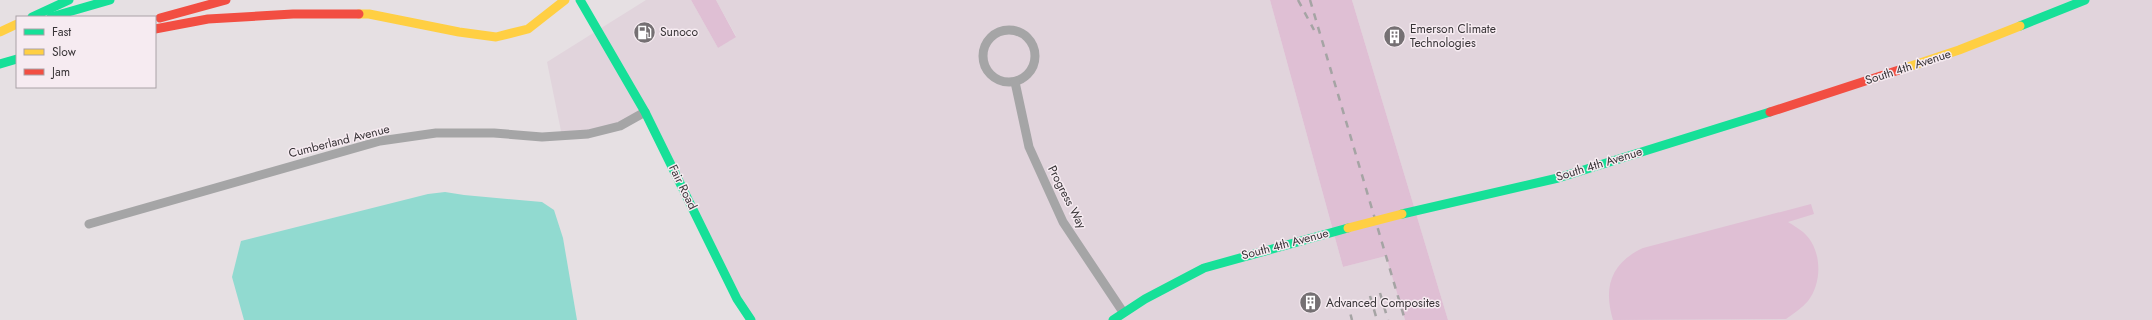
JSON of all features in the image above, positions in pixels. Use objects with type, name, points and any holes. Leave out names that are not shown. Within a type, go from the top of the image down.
[{"type":"main road","points":[[34,16],[69,0]]},
{"type":"main road","points":[[54,16],[110,0]]},
{"type":"main road","points":[[156,20],[226,0]]},
{"type":"main road","points":[[156,29],[208,19],[293,14],[369,14],[459,32],[496,37],[528,29],[565,0]]},
{"type":"main road","name":"Fair Road","points":[[568,0],[613,56]]},
{"type":"main road","name":"Fair Road","points":[[580,0],[587,9],[613,56],[635,91],[737,299],[751,320]]},
{"type":"main road","name":"South 4th Avenue","points":[[1113,320],[1123,312],[1204,268],[1402,214],[1558,178],[1830,93],[1959,50],[2085,0]]},
{"type":"main road","points":[[0,32],[16,25]]},
{"type":"main road","points":[[0,64],[16,59]]},
{"type":"street","points":[[1011,30],[1021,33],[1029,40],[1034,48],[1034,65],[1023,78],[1015,82],[1006,82],[996,79],[989,73],[984,65],[984,47],[995,34],[1002,31],[1011,30]]},
{"type":"street","name":"Progress Way","points":[[1015,82],[1029,147],[1064,222],[1123,312]]},
{"type":"street","name":"Cumberland Avenue","points":[[89,224],[380,141],[436,133],[494,133],[542,137],[588,134],[620,126],[645,112]]},
{"type":"shaded area","points":[[646,0],[691,0],[718,48],[736,36],[716,0],[1270,0],[1343,267],[1386,256],[1405,320],[751,320],[646,112],[620,126],[562,136],[547,62]]},
{"type":"shaded area","points":[[691,0],[716,0],[736,37],[718,48]]},
{"type":"shaded area","points":[[1270,0],[1352,0],[1448,320],[1405,320],[1386,256],[1343,267]]},
{"type":"shaded area","points":[[1352,0],[2152,0],[2152,320],[1448,320]]},
{"type":"shaded area","points":[[445,192],[542,202],[554,210],[563,238],[577,320],[244,320],[232,277],[241,241],[428,194]]},
{"type":"shaded area","points":[[1811,204],[1814,214],[1788,222],[1803,232],[1814,247],[1817,256],[1818,275],[1813,293],[1808,301],[1786,319],[1613,320],[1609,297],[1612,277],[1623,261],[1632,254],[1643,248]]},
{"type":"railway","points":[[1298,0],[1314,30]]},
{"type":"railway","points":[[1310,0],[1405,320]]},
{"type":"railway","points":[[1380,293],[1388,320]]},
{"type":"railway","points":[[1370,296],[1377,320]]},
{"type":"railway","points":[[1347,301],[1352,320]]},
{"type":"traffic: fast","points":[[34,16],[69,0]]},
{"type":"traffic: fast","points":[[54,16],[110,0]]},
{"type":"traffic: fast","points":[[580,0],[645,112],[737,299],[751,320]]},
{"type":"traffic: fast","points":[[2020,26],[2085,0]]},
{"type":"traffic: fast","points":[[0,64],[16,59]]},
{"type":"traffic: fast","points":[[1402,214],[1558,178],[1770,112]]},
{"type":"traffic: fast","points":[[1113,320],[1145,299],[1204,268],[1348,228]]},
{"type":"traffic: slow","points":[[359,14],[369,14],[459,32],[496,37],[528,29],[565,0]]},
{"type":"traffic: slow","points":[[0,32],[16,24]]},
{"type":"traffic: slow","points":[[1902,69],[1959,50],[2020,26]]},
{"type":"traffic: slow","points":[[1348,228],[1402,214]]},
{"type":"traffic: jam","points":[[160,18],[226,0]]},
{"type":"traffic: jam","points":[[156,29],[208,19],[293,14],[359,14]]},
{"type":"traffic: jam","points":[[1770,112],[1902,69]]},
{"type":"place","name":"Sunoco","points":[[644,32]]},
{"type":"place","name":"Emerson Climate Technologies","points":[[1394,36]]},
{"type":"place","name":"Advanced Composites","points":[[1311,303]]}]
